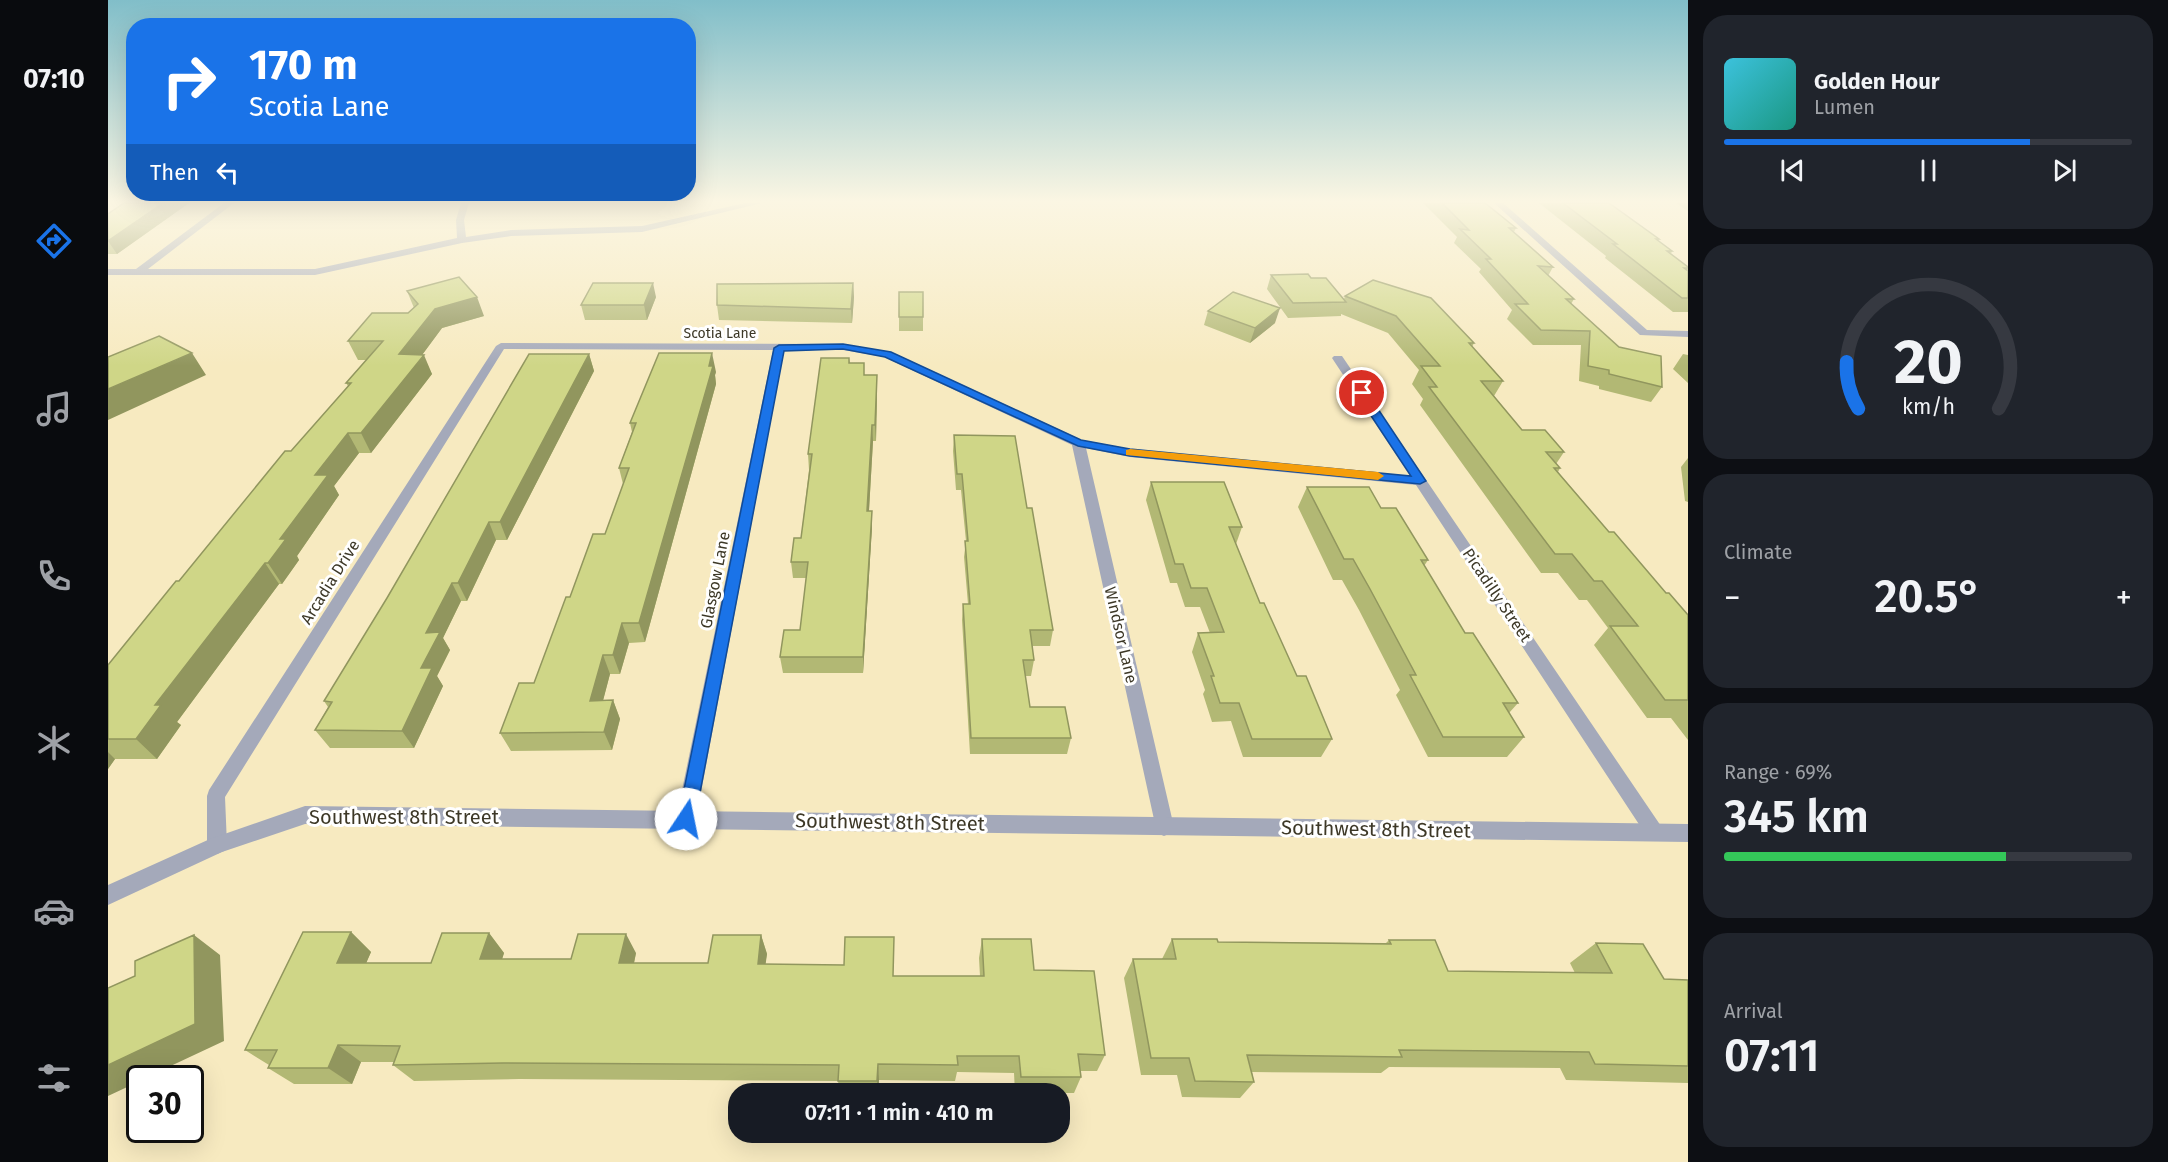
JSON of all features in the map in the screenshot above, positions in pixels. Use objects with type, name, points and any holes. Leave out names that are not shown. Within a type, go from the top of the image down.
[{"type":"street","points":[[138,273],[159,257]]},
{"type":"street","points":[[108,272],[315,272],[383,257]]},
{"type":"street","points":[[1559,257],[1644,333],[1688,334]]},
{"type":"street","name":"Scotia Lane","points":[[501,346],[779,348],[843,346],[887,354],[1078,442],[1130,453],[1420,481]]},
{"type":"street","name":"Arcadia Drive","points":[[217,845],[216,796],[501,346]]},
{"type":"street","name":"Glasgow Lane","points":[[686,819],[779,348]]},
{"type":"street","name":"Picadilly Street","points":[[1338,358],[1655,832]]},
{"type":"street","name":"Windsor Lane","points":[[1078,442],[1164,827]]},
{"type":"street","name":"Southwest 8th Street","points":[[108,895],[217,845],[304,815],[1688,833]]},
{"type":"building","points":[[1489,257],[1542,257],[1553,267],[1538,266],[1574,299],[1566,299],[1619,347],[1661,356],[1662,387],[1609,374],[1609,370],[1588,366],[1590,331],[1541,330],[1515,304],[1528,304],[1486,259],[1491,259]]},
{"type":"building","points":[[1630,257],[1675,257],[1688,267],[1684,268],[1688,271],[1688,298],[1682,298]]},
{"type":"building","points":[[1308,274],[1311,278],[1326,278],[1346,302],[1293,303],[1271,275]]},
{"type":"building","points":[[459,277],[477,297],[435,309],[399,354],[424,355],[361,433],[348,433],[315,475],[328,475],[280,539],[286,539],[268,563],[265,563],[155,705],[161,705],[136,739],[108,739],[108,665],[285,451],[291,451],[351,383],[346,383],[383,341],[348,341],[372,313],[408,313],[418,304],[407,291]]},
{"type":"building","points":[[1373,280],[1431,298],[1474,343],[1469,343],[1503,381],[1481,381],[1522,430],[1545,430],[1564,452],[1546,452],[1560,468],[1554,468],[1609,532],[1614,532],[1688,615],[1688,700],[1665,700],[1610,626],[1638,626],[1602,581],[1594,581],[1572,554],[1555,554],[1429,387],[1437,387],[1421,366],[1440,366],[1396,316],[1345,296]]},
{"type":"building","points":[[593,283],[653,283],[644,305],[581,305]]},
{"type":"building","points":[[853,283],[851,309],[717,305],[717,284]]},
{"type":"building","points":[[899,292],[923,292],[923,317],[899,317]]},
{"type":"building","points":[[1233,292],[1280,308],[1255,328],[1208,311]]},
{"type":"building","points":[[159,336],[192,353],[108,389],[108,357]]},
{"type":"building","points":[[659,353],[712,353],[709,366],[713,366],[639,623],[622,623],[613,655],[603,655],[590,701],[613,700],[604,732],[500,733],[519,683],[534,683],[566,597],[570,597],[593,534],[605,534],[629,468],[619,468],[636,423],[630,423]]},
{"type":"building","points":[[529,354],[589,354],[500,522],[489,522],[458,583],[452,583],[426,633],[440,632],[421,668],[432,668],[402,731],[315,730],[332,702],[324,701],[387,598]]},
{"type":"building","points":[[821,358],[849,358],[849,363],[864,363],[864,375],[877,375],[867,511],[872,511],[863,657],[780,657],[784,630],[800,630],[808,562],[791,562],[794,538],[801,538],[812,454],[808,454]]},
{"type":"building","points":[[954,435],[1015,436],[1027,508],[1032,508],[1053,630],[1030,630],[1034,660],[1023,660],[1030,707],[1065,707],[1071,738],[971,738],[963,604],[970,604],[965,541],[968,541],[962,474],[957,474]]},
{"type":"building","points":[[1151,482],[1224,482],[1242,527],[1229,527],[1260,603],[1264,603],[1297,676],[1306,676],[1332,739],[1252,739],[1239,703],[1220,703],[1211,676],[1214,676],[1198,633],[1224,632],[1207,588],[1191,588],[1183,564],[1175,564]]},
{"type":"building","points":[[1307,487],[1369,487],[1381,508],[1396,508],[1428,560],[1421,560],[1465,633],[1473,633],[1518,703],[1503,703],[1524,737],[1443,737],[1410,675],[1416,675],[1370,589],[1353,559],[1344,559]]},
{"type":"building","points":[[303,932],[351,932],[337,963],[431,963],[442,933],[489,933],[480,959],[571,959],[578,934],[626,934],[619,963],[708,963],[713,935],[761,935],[758,964],[844,965],[845,937],[894,937],[893,976],[984,976],[982,939],[1031,939],[1034,970],[1094,971],[1105,1055],[1078,1054],[1081,1077],[1021,1077],[1019,1056],[957,1056],[958,1065],[878,1064],[877,1081],[838,1081],[839,1065],[503,1063],[393,1065],[400,1046],[338,1045],[328,1068],[268,1068],[277,1050],[245,1050]]},
{"type":"building","points":[[194,935],[195,1024],[108,1065],[108,988],[135,976],[135,961]]},
{"type":"building","points":[[1172,939],[1217,939],[1218,942],[1391,944],[1389,940],[1435,940],[1448,971],[1612,973],[1596,943],[1643,944],[1664,979],[1688,980],[1688,1066],[1595,1064],[1589,1052],[1399,1050],[1402,1057],[1247,1055],[1254,1082],[1195,1081],[1189,1058],[1151,1058],[1133,959],[1176,959]]},
{"type":"slow traffic","points":[[1130,453],[1378,476]]},
{"type":"route","points":[[686,819],[779,348],[843,346],[887,354],[1078,442],[1130,453],[1420,481],[1362,393]]}]
